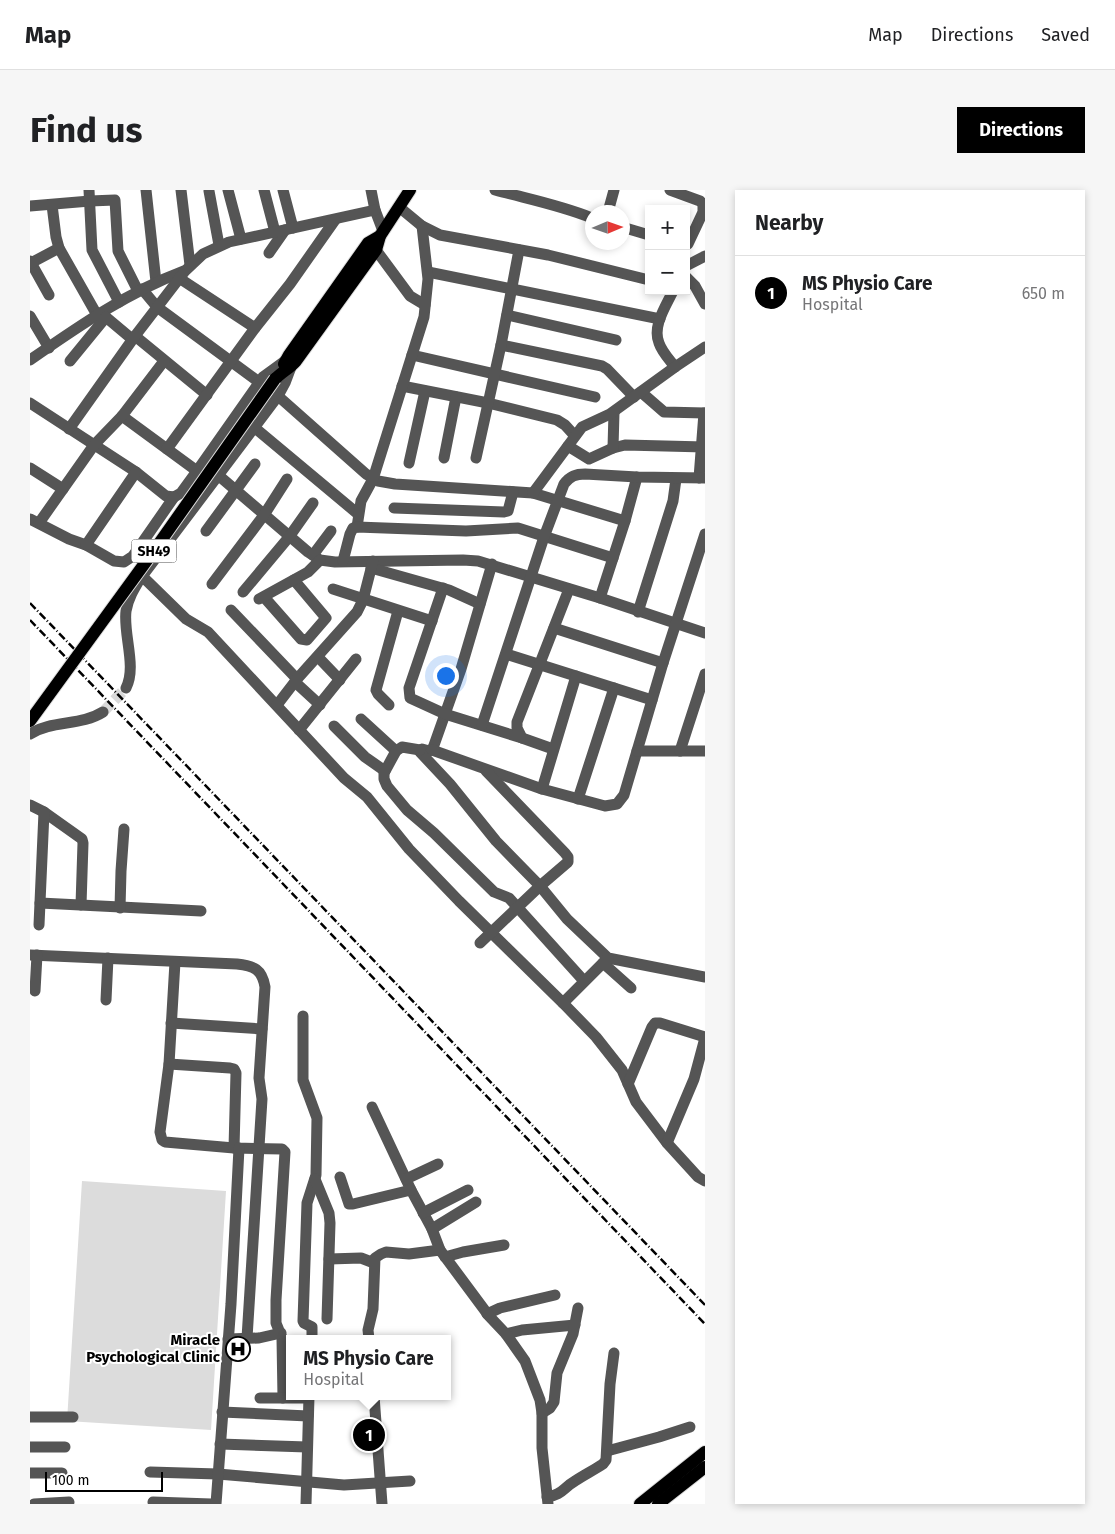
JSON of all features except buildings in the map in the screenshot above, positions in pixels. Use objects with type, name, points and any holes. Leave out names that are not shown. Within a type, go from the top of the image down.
[{"type":"main road","name":"SH49","points":[[283,370],[376,250],[382,233],[410,190]]},
{"type":"main road","name":"SH49","points":[[30,721],[283,370],[368,244],[382,233]]},
{"type":"main road","points":[[640,1504],[705,1452]]},
{"type":"main road","points":[[658,1504],[705,1467]]},
{"type":"street","points":[[146,190],[156,282]]},
{"type":"street","points":[[181,190],[185,271],[255,328]]},
{"type":"street","points":[[228,190],[241,239]]},
{"type":"street","points":[[264,190],[284,230]]},
{"type":"street","points":[[269,253],[284,230],[283,190]]},
{"type":"street","points":[[371,190],[374,210],[382,233]]},
{"type":"street","points":[[495,190],[574,210],[585,215]]},
{"type":"street","points":[[610,205],[614,190]]},
{"type":"street","points":[[670,190],[700,201],[703,204],[704,212],[690,238]]},
{"type":"street","points":[[208,191],[219,246]]},
{"type":"street","points":[[89,195],[92,250],[119,302]]},
{"type":"street","points":[[30,206],[52,205],[89,195],[114,200],[118,251],[140,290],[157,307],[259,382]]},
{"type":"street","points":[[52,205],[59,248],[101,315],[134,337],[207,395]]},
{"type":"street","points":[[399,207],[422,226],[440,235],[562,258],[645,279]]},
{"type":"street","points":[[69,429],[157,307],[185,271],[204,254],[219,246],[241,239],[374,210]]},
{"type":"street","points":[[167,449],[255,328],[290,284],[335,220]]},
{"type":"street","points":[[357,527],[360,501],[373,479],[422,323],[428,272],[422,226]]},
{"type":"street","points":[[630,229],[645,234]]},
{"type":"street","points":[[690,246],[703,257],[690,264]]},
{"type":"street","points":[[50,295],[30,262],[59,248]]},
{"type":"street","points":[[376,250],[410,296],[425,305]]},
{"type":"street","points":[[476,458],[495,375],[519,250]]},
{"type":"street","points":[[30,360],[119,302],[156,282],[185,271]]},
{"type":"street","points":[[428,272],[660,319]]},
{"type":"street","points":[[690,281],[696,286],[705,304]]},
{"type":"street","points":[[671,295],[660,319],[657,338],[675,366]]},
{"type":"street","points":[[70,361],[101,315]]},
{"type":"street","points":[[507,315],[616,340]]},
{"type":"street","points":[[30,316],[49,348]]},
{"type":"street","points":[[482,725],[544,537],[564,484],[568,479],[579,474],[676,479],[702,478],[704,413],[664,412],[602,366],[501,345]]},
{"type":"street","points":[[533,493],[582,427],[614,412],[675,366],[705,347]]},
{"type":"street","points":[[412,355],[594,397]]},
{"type":"street","points":[[126,688],[129,677],[126,612],[130,597],[142,576],[255,428],[285,383],[283,370],[266,374],[181,493],[174,497],[128,560],[114,561],[86,545],[34,521],[63,489],[94,445],[122,416],[164,361]]},
{"type":"street","points":[[402,386],[488,403],[557,420],[575,436]]},
{"type":"street","points":[[409,463],[425,390]]},
{"type":"street","points":[[278,396],[373,479],[395,484],[533,493],[625,521]]},
{"type":"street","points":[[444,458],[456,397]]},
{"type":"street","points":[[30,402],[136,472],[166,496],[174,497]]},
{"type":"street","points":[[613,448],[614,412]]},
{"type":"street","points":[[122,416],[197,471]]},
{"type":"street","points":[[255,428],[358,514]]},
{"type":"street","points":[[568,446],[589,459],[613,448],[625,445],[703,447]]},
{"type":"street","points":[[206,531],[255,464]]},
{"type":"street","points":[[30,468],[63,489]]},
{"type":"street","points":[[86,545],[136,472]]},
{"type":"street","points":[[218,475],[289,537],[316,557],[335,562],[372,564],[414,560],[463,560],[492,564],[705,633]]},
{"type":"street","points":[[600,598],[637,477]]},
{"type":"street","points":[[212,584],[264,515],[287,479]]},
{"type":"street","points":[[638,612],[673,501],[676,479]]},
{"type":"street","points":[[394,508],[504,512],[510,508],[513,492]]},
{"type":"street","points":[[243,592],[289,537],[313,503]]},
{"type":"street","points":[[343,561],[350,534],[353,528],[357,527],[466,531],[518,528],[613,558]]},
{"type":"street","points":[[294,580],[326,618],[307,640],[301,639],[261,598],[308,572],[331,531]]},
{"type":"street","points":[[584,981],[508,898],[494,892],[434,833],[407,810],[387,786],[384,779],[386,771],[396,751],[402,747],[426,750],[542,789],[605,806],[617,804],[624,795],[663,663],[705,534]]},
{"type":"street","points":[[410,579],[414,560]]},
{"type":"street","points":[[277,706],[296,681],[350,621],[363,600],[372,564]]},
{"type":"street","points":[[372,564],[410,579],[443,588],[480,604]]},
{"type":"street","points":[[492,564],[461,669],[445,714],[426,750],[420,752],[450,784],[496,841],[540,886],[567,919],[631,988]]},
{"type":"street","points":[[142,576],[186,619],[208,632],[344,778],[367,797],[409,849],[596,1037],[620,1067],[636,1102],[667,1143],[704,1178]]},
{"type":"street","points":[[443,588],[409,688],[410,698],[445,714],[522,738],[553,750]]},
{"type":"street","points":[[333,589],[432,621]]},
{"type":"street","points":[[522,738],[517,728],[517,722],[569,589]]},
{"type":"street","points":[[231,610],[320,705]]},
{"type":"street","points":[[389,706],[376,690],[398,611]]},
{"type":"street","points":[[554,628],[663,663]]},
{"type":"street","points":[[506,654],[652,700]]},
{"type":"street","points":[[318,657],[340,680]]},
{"type":"street","points":[[299,730],[356,659]]},
{"type":"street","points":[[542,789],[576,676]]},
{"type":"street","points":[[680,751],[705,676]]},
{"type":"street","points":[[578,799],[614,688]]},
{"type":"street","points":[[30,734],[42,728],[91,718],[103,712]]},
{"type":"street","points":[[361,719],[396,751]]},
{"type":"street","points":[[334,726],[364,757],[386,771]]},
{"type":"street","points":[[637,752],[705,751]]},
{"type":"street","points":[[480,943],[568,862],[568,857],[484,769]]},
{"type":"street","points":[[30,805],[44,812],[82,838],[81,905]]},
{"type":"street","points":[[39,925],[44,812]]},
{"type":"street","points":[[120,908],[124,829]]},
{"type":"street","points":[[40,903],[201,911]]},
{"type":"street","points":[[35,991],[33,955],[237,964],[254,968],[264,978],[259,1078],[262,1099],[247,1338]]},
{"type":"street","points":[[106,1000],[108,958]]},
{"type":"street","points":[[563,1003],[605,961]]},
{"type":"street","points":[[605,961],[705,978]]},
{"type":"street","points":[[175,962],[168,1064],[160,1132],[162,1140],[165,1142],[236,1148],[282,1149],[285,1152],[276,1300],[276,1323],[282,1338],[283,1398]]},
{"type":"street","points":[[303,1016],[303,1080],[317,1118],[315,1179],[307,1203],[303,1321],[312,1327],[312,1335]]},
{"type":"street","points":[[171,1023],[262,1029]]},
{"type":"street","points":[[628,1084],[655,1023],[705,1038],[694,1079],[667,1143]]},
{"type":"street","points":[[168,1064],[230,1068],[234,1069],[236,1073],[236,1148],[228,1339],[216,1504]]},
{"type":"street","points":[[372,1107],[443,1253],[487,1314],[506,1334],[525,1361],[540,1400],[547,1501],[557,1496],[573,1482],[603,1464],[606,1460],[610,1384],[614,1353]]},
{"type":"street","points":[[340,1176],[349,1204],[353,1204],[409,1185],[438,1164]]},
{"type":"street","points":[[315,1179],[330,1218],[327,1319]]},
{"type":"street","points":[[423,1213],[468,1190]]},
{"type":"street","points":[[432,1229],[476,1202]]},
{"type":"street","points":[[369,1335],[369,1324],[374,1309],[374,1263],[375,1258],[381,1254],[386,1252],[409,1254],[463,1252],[504,1245]]},
{"type":"street","points":[[329,1259],[361,1258],[374,1263]]},
{"type":"street","points":[[487,1314],[500,1308],[555,1295]]},
{"type":"street","points":[[542,1413],[550,1408],[554,1402],[557,1373],[572,1339],[578,1308]]},
{"type":"street","points":[[506,1334],[522,1330],[575,1325]]},
{"type":"street","points":[[228,1339],[281,1333]]},
{"type":"street","points":[[260,1398],[286,1398]]},
{"type":"street","points":[[306,1504],[309,1400]]},
{"type":"street","points":[[374,1400],[382,1504]]},
{"type":"street","points":[[222,1412],[308,1416]]},
{"type":"street","points":[[30,1417],[73,1417]]},
{"type":"street","points":[[607,1451],[659,1437],[690,1426]]},
{"type":"street","points":[[220,1444],[307,1447]]},
{"type":"street","points":[[30,1447],[64,1447]]},
{"type":"street","points":[[150,1472],[306,1480],[338,1485],[410,1481]]},
{"type":"street","points":[[30,1473],[62,1473]]},
{"type":"street","points":[[34,1504],[69,1502]]},
{"type":"street","points":[[153,1502],[211,1504]]},
{"type":"shaded area","points":[[82,1181],[226,1191],[211,1430],[67,1421]]},
{"type":"tunnel","points":[[103,712],[126,688]]},
{"type":"railway","points":[[30,603],[705,1305]]},
{"type":"railway","points":[[30,620],[705,1324]]},
{"type":"place","name":"Miracle Psychological Clinic","points":[[238,1349]]},
{"type":"place","name":"MS Physio Care","points":[[369,1435]]}]
